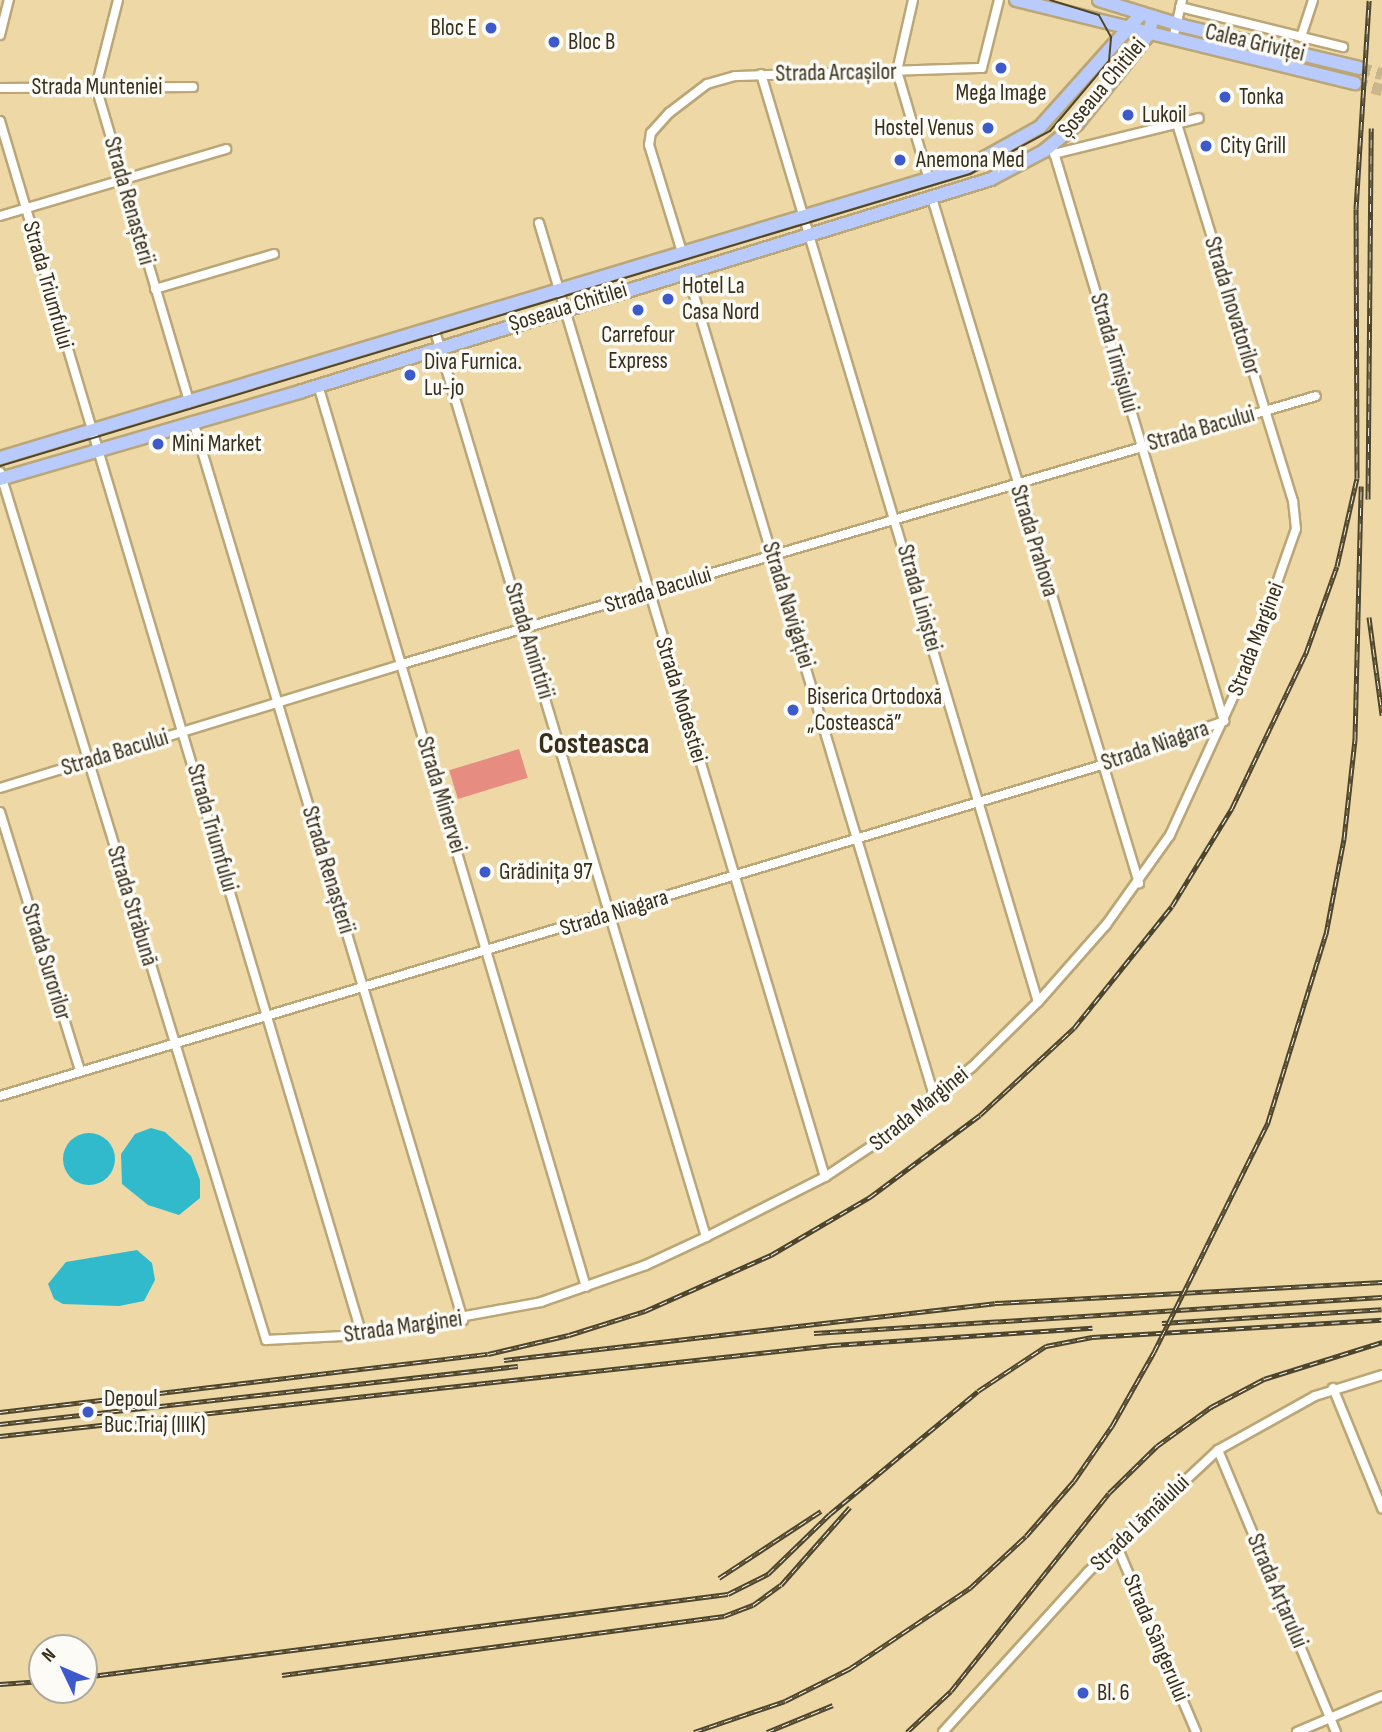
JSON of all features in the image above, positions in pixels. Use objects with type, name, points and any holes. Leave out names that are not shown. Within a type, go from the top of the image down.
[{"type":"main road","name":"Calea Griviței","points":[[1016,0],[1149,36],[1173,39],[1355,82]]},
{"type":"main road","name":"Calea Griviței","points":[[1099,0],[1176,24],[1359,68]]},
{"type":"main road","name":"Șoseaua Chitilei","points":[[0,458],[929,180],[983,161],[1029,135],[1060,108],[1125,29],[1147,15],[1149,36],[1053,150],[991,178],[318,386],[1,476]]},
{"type":"street","points":[[0,35],[9,0]]},
{"type":"street","points":[[96,87],[118,0]]},
{"type":"street","points":[[914,0],[897,71],[929,180]]},
{"type":"street","name":"Strada Arcașilor","points":[[682,253],[649,145],[651,133],[663,119],[707,84],[761,74],[982,68],[999,0]]},
{"type":"street","points":[[1301,37],[1313,0]]},
{"type":"street","points":[[1173,39],[1181,3],[1343,47]]},
{"type":"street","points":[[761,74],[804,217]]},
{"type":"street","name":"Strada Renașterii","points":[[96,87],[189,401]]},
{"type":"street","name":"Strada Munteniei","points":[[0,88],[193,87]]},
{"type":"street","name":"Șoseaua Chitilei","points":[[1053,150],[1199,118]]},
{"type":"street","name":"Strada Triumfului","points":[[0,121],[362,1335]]},
{"type":"street","name":"Strada Inovatorilor","points":[[1177,124],[1293,501],[1296,529]]},
{"type":"street","points":[[0,216],[226,149]]},
{"type":"street","name":"Strada Timișului","points":[[1053,150],[1224,721]]},
{"type":"street","name":"Strada Prahova","points":[[932,198],[1139,883]]},
{"type":"street","name":"Strada Liniștei","points":[[804,217],[1038,1002]]},
{"type":"street","name":"Strada Modestiei","points":[[539,223],[825,1177]]},
{"type":"street","points":[[155,289],[274,254]]},
{"type":"street","name":"Strada Navigației","points":[[687,272],[774,555],[935,1100]]},
{"type":"street","name":"Strada Amintirii","points":[[434,328],[706,1237]]},
{"type":"street","name":"Strada Minervei","points":[[318,386],[586,1287]]},
{"type":"street","name":"Strada Bacului","points":[[0,788],[402,664],[1316,396]]},
{"type":"street","name":"Strada Renașterii","points":[[193,421],[463,1320]]},
{"type":"street","name":"Strada Străbună","points":[[1,476],[266,1340]]},
{"type":"street","name":"Strada Marginei","points":[[266,1340],[362,1335],[463,1320],[586,1287],[706,1237],[825,1177],[935,1100],[1038,1002],[1139,883],[1197,784],[1224,721],[1296,529]]},
{"type":"street","name":"Strada Niagara","points":[[0,1096],[488,952],[857,837],[1102,765],[1224,721]]},
{"type":"street","name":"Strada Surorilor","points":[[0,812],[80,1071]]},
{"type":"street","name":"Strada Lămâiului","points":[[943,1732],[1116,1544],[1218,1451],[1333,1388],[1382,1375]]},
{"type":"street","points":[[1333,1388],[1382,1507]]},
{"type":"street","name":"Strada Arțarului","points":[[1218,1451],[1336,1732]]},
{"type":"street","name":"Strada Sângerului","points":[[1116,1544],[1196,1732]]},
{"type":"street","points":[[1297,1732],[1382,1696]]},
{"type":"shaded area","points":[[519,749],[528,778],[458,799],[449,770]]},
{"type":"water","points":[[151,1128],[165,1132],[191,1156],[200,1180],[200,1198],[179,1215],[148,1205],[122,1184],[121,1154],[135,1134]]},
{"type":"water","points":[[89,1133],[99,1135],[107,1141],[113,1149],[113,1169],[107,1177],[99,1183],[89,1185],[79,1183],[71,1177],[65,1169],[63,1159],[65,1149],[71,1141],[79,1135]]},
{"type":"water","points":[[137,1250],[152,1263],[155,1280],[144,1301],[119,1306],[63,1304],[54,1299],[48,1284],[66,1262]]},
{"type":"tunnel","points":[[1359,68],[1382,74]]},
{"type":"tunnel","points":[[1355,83],[1382,90]]},
{"type":"tram line","points":[[0,466],[970,174],[1050,131],[1109,61],[1111,37],[1099,15],[1050,0]]},
{"type":"railway","points":[[0,1412],[488,1354],[569,1335],[645,1311],[771,1255],[870,1197],[980,1115],[1074,1028],[1172,906],[1232,808],[1306,653],[1337,566],[1357,478],[1356,209],[1369,0]]},
{"type":"railway","points":[[1368,499],[1371,128]]},
{"type":"railway","points":[[694,1732],[785,1701],[849,1669],[970,1588],[1026,1536],[1074,1481],[1112,1426],[1154,1352],[1268,1122],[1326,934],[1344,839],[1355,739],[1361,486]]},
{"type":"railway","points":[[1369,617],[1382,715]]},
{"type":"railway","points":[[504,1360],[995,1303],[1382,1282]]},
{"type":"railway","points":[[814,1333],[1382,1297]]},
{"type":"railway","points":[[1162,1323],[1382,1309]]},
{"type":"railway","points":[[98,1675],[728,1594],[768,1574],[830,1514],[978,1391],[1046,1346],[1092,1337],[1382,1320]]},
{"type":"railway","points":[[0,1436],[833,1345],[1092,1328]]},
{"type":"railway","points":[[907,1732],[951,1691],[1109,1493],[1157,1446],[1211,1407],[1264,1379],[1382,1342]]},
{"type":"railway","points":[[0,1424],[518,1366]]},
{"type":"railway","points":[[282,1675],[724,1616],[753,1605],[781,1585],[850,1507]]},
{"type":"railway","points":[[719,1578],[821,1511]]},
{"type":"railway","points":[[0,1684],[28,1682]]},
{"type":"railway","points":[[767,1732],[833,1705]]},
{"type":"place","name":"Bloc E","points":[[491,28]]},
{"type":"place","name":"Bloc B","points":[[554,42]]},
{"type":"place","name":"Mega Image","points":[[1001,68]]},
{"type":"place","name":"Tonka","points":[[1225,97]]},
{"type":"place","name":"Lukoil","points":[[1128,115]]},
{"type":"place","name":"Hostel Venus","points":[[988,128]]},
{"type":"place","name":"City Grill","points":[[1206,146]]},
{"type":"place","name":"Anemona Med","points":[[900,160]]},
{"type":"place","name":"Hotel La Casa Nord","points":[[668,299]]},
{"type":"place","name":"Carrefour Express","points":[[638,310]]},
{"type":"place","name":"Diva Furnica. Lu-jo","points":[[410,375]]},
{"type":"place","name":"Mini Market","points":[[158,444]]},
{"type":"place","name":"Biserica Ortodoxă „Costească”","points":[[793,710]]},
{"type":"place","name":"Grădinița 97","points":[[485,872]]},
{"type":"place","name":"Depoul Buc.Triaj (IIIK)","points":[[88,1412]]},
{"type":"place","name":"Bl. 6","points":[[1083,1693]]},
{"type":"district","name":"Costeasca","points":[[594,744]]}]
